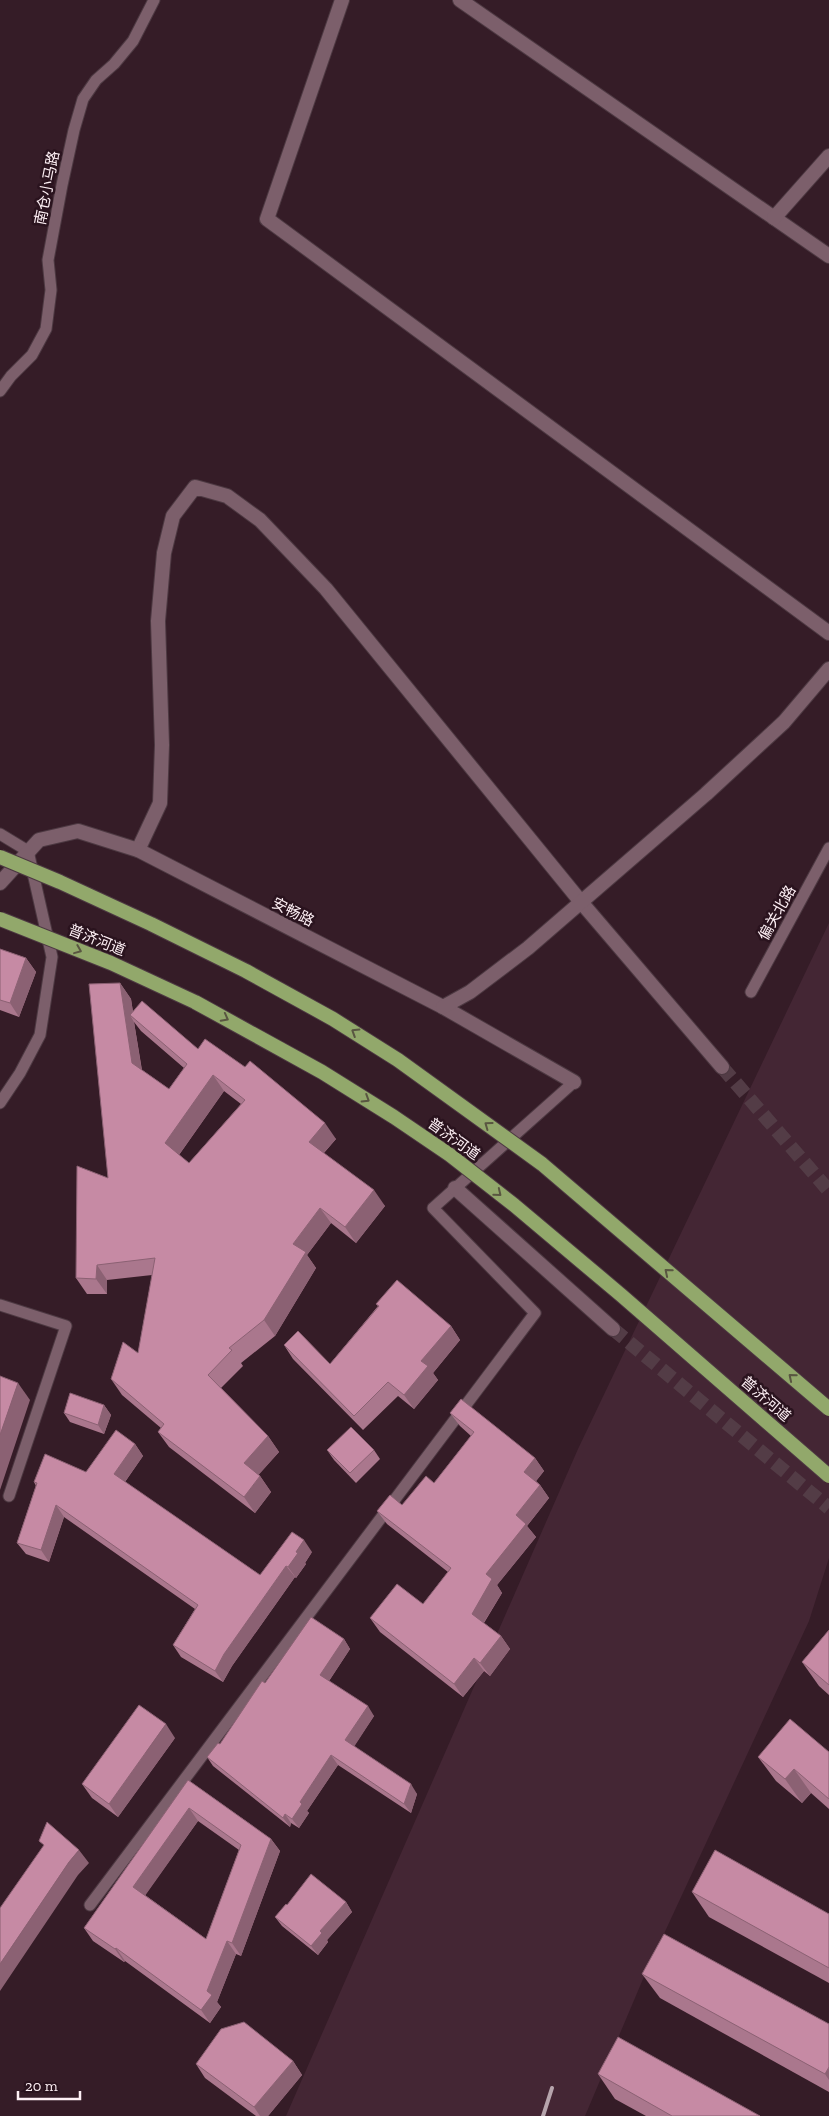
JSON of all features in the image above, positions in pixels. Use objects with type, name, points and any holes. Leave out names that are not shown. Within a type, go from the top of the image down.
[{"type":"highway","name":"普济河道","points":[[0,857],[133,916],[246,971],[333,1019],[398,1060],[542,1164],[829,1409]]},
{"type":"highway","name":"普济河道","points":[[0,919],[111,963],[195,1002],[322,1072],[394,1117],[450,1155],[514,1206],[621,1295],[829,1476]]},
{"type":"street","points":[[342,0],[267,219],[829,633]]},
{"type":"street","points":[[460,0],[829,256]]},
{"type":"street","points":[[774,218],[829,156]]},
{"type":"street","points":[[138,850],[160,803],[162,745],[158,621],[164,553],[173,516],[195,487],[227,496],[260,520],[326,589],[581,902],[722,1067]]},
{"type":"street","points":[[443,1007],[470,992],[528,948],[706,794],[784,722],[829,669]]},
{"type":"street","name":"安畅路","points":[[0,883],[39,840],[78,831],[138,850],[443,1007],[574,1082]]},
{"type":"street","points":[[455,1188],[614,1329]]},
{"type":"lane","name":"南仓小马路","points":[[0,391],[11,376],[32,355],[46,329],[51,290],[48,260],[62,185],[83,99],[96,80],[114,64],[133,41],[154,0]]},
{"type":"lane","points":[[0,834],[28,851],[52,957],[40,1035],[0,1104]]},
{"type":"lane","name":"偏关北路","points":[[751,992],[829,848]]},
{"type":"lane","points":[[90,1905],[535,1313],[433,1208],[574,1082]]},
{"type":"lane","points":[[0,1305],[66,1326],[9,1496]]},
{"type":"shaded area","points":[[829,923],[829,1558],[809,1621],[643,1979],[585,2116],[286,2116],[578,1449]]},
{"type":"building","points":[[0,949],[26,958],[10,1003],[0,1000]]},
{"type":"building","points":[[120,983],[132,1063],[169,1089],[187,1064],[130,1015],[142,1001],[198,1049],[205,1039],[245,1067],[250,1061],[325,1123],[309,1142],[374,1190],[345,1227],[320,1208],[293,1244],[306,1252],[264,1320],[229,1348],[232,1350],[208,1375],[268,1436],[244,1463],[260,1476],[244,1497],[158,1432],[164,1424],[111,1379],[123,1342],[138,1353],[155,1258],[97,1265],[96,1279],[76,1278],[77,1166],[108,1178],[89,984]],"holes":[[[213,1075],[245,1100],[189,1163],[165,1143]]]},
{"type":"building","points":[[397,1280],[451,1326],[421,1361],[428,1366],[404,1395],[388,1382],[354,1416],[284,1345],[298,1331],[330,1364],[379,1306],[376,1304]]},
{"type":"building","points":[[0,1376],[18,1383],[0,1435]]},
{"type":"building","points":[[70,1393],[104,1405],[98,1425],[64,1413]]},
{"type":"building","points":[[461,1399],[535,1458],[524,1472],[540,1485],[516,1515],[526,1524],[486,1574],[492,1579],[472,1614],[501,1636],[480,1663],[474,1658],[454,1684],[370,1618],[397,1584],[423,1604],[451,1568],[377,1511],[390,1495],[402,1505],[426,1476],[434,1483],[474,1432],[450,1413]]},
{"type":"building","points":[[351,1427],[374,1450],[350,1473],[327,1450]]},
{"type":"building","points":[[116,1430],[135,1444],[114,1474],[260,1575],[292,1532],[304,1540],[296,1552],[298,1553],[288,1567],[286,1566],[224,1654],[215,1671],[173,1645],[198,1605],[56,1505],[41,1550],[17,1543],[37,1483],[34,1482],[45,1454],[86,1472]]},
{"type":"building","points":[[311,1617],[344,1639],[320,1675],[368,1706],[345,1740],[411,1784],[404,1804],[331,1755],[300,1802],[302,1804],[292,1819],[285,1814],[283,1818],[207,1757],[218,1743],[220,1744],[262,1681],[265,1683]]},
{"type":"building","points":[[829,1630],[829,1685],[802,1662]]},
{"type":"building","points":[[139,1705],[166,1724],[109,1804],[82,1784]]},
{"type":"building","points":[[790,1719],[829,1752],[829,1799],[794,1769],[785,1779],[758,1757]]},
{"type":"building","points":[[188,1780],[271,1839],[232,1943],[227,1941],[207,1991],[212,1995],[201,2010],[116,1948],[84,1928]],"holes":[[[189,1808],[241,1845],[206,1939],[133,1887]]]},
{"type":"building","points":[[47,1822],[79,1850],[0,1964],[0,1908],[44,1845],[39,1841]]},
{"type":"building","points":[[715,1850],[829,1914],[829,1968],[692,1892]]},
{"type":"building","points":[[311,1874],[346,1902],[320,1931],[322,1933],[311,1946],[275,1917]]},
{"type":"building","points":[[664,1934],[829,2024],[829,2067],[825,2074],[642,1974]]},
{"type":"building","points":[[244,2022],[293,2061],[254,2107],[196,2064],[221,2029]]},
{"type":"building","points":[[618,2037],[760,2116],[672,2116],[598,2074]]},
{"type":"tunnel","points":[[722,1067],[829,1191]]},
{"type":"tunnel","points":[[613,1329],[829,1508]]},
{"type":"railway","points":[[543,2116],[552,2088]]}]
